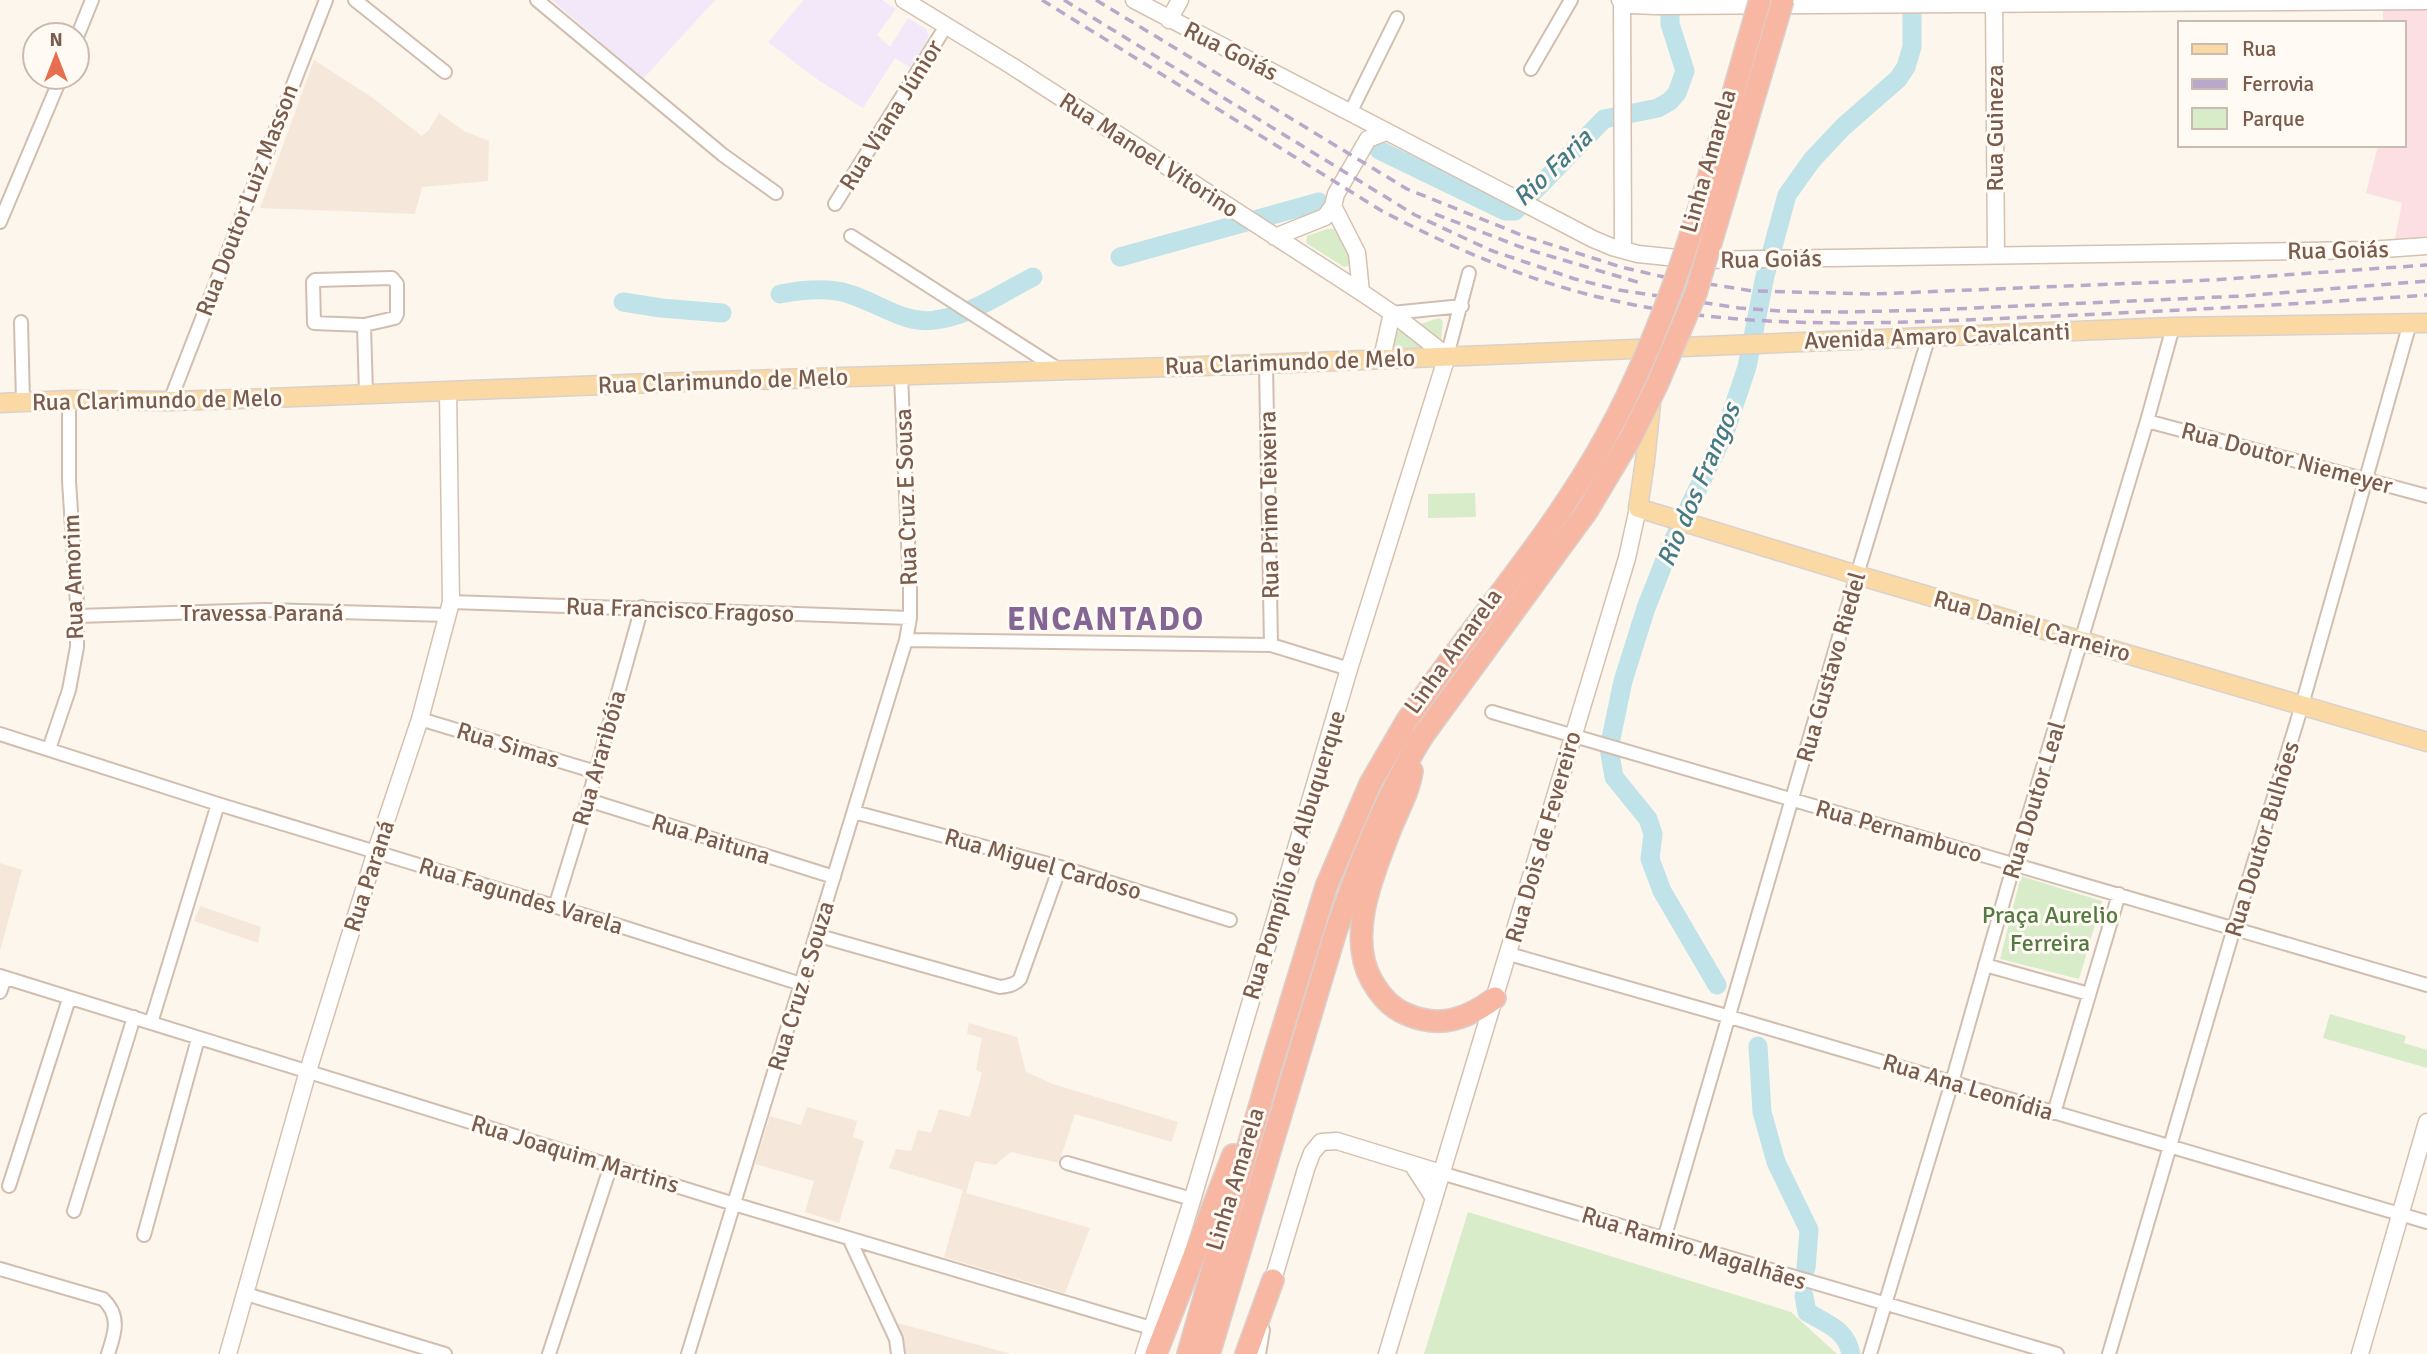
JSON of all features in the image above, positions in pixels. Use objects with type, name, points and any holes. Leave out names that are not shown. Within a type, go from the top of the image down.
[{"type":"highway","points":[[1746,46],[1750,0]]},
{"type":"highway","name":"Linha Amarela","points":[[1188,1354],[1270,1070],[1335,864],[1370,784],[1406,722],[1570,498],[1629,392],[1678,274],[1760,0]]},
{"type":"highway","name":"Linha Amarela","points":[[1209,1354],[1358,865],[1386,800],[1418,744],[1587,511],[1630,439],[1696,293],[1783,0]]},
{"type":"highway","points":[[1418,744],[1410,783],[1386,840],[1364,913],[1363,957],[1369,975],[1389,1003],[1404,1014],[1424,1021],[1451,1021],[1466,1017],[1495,998]]},
{"type":"highway","points":[[1156,1354],[1249,1110],[1270,1070]]},
{"type":"highway","points":[[1246,1354],[1273,1280]]},
{"type":"main road","name":"Avenida Amaro Cavalcanti","points":[[1447,356],[2173,327],[2419,323]]},
{"type":"main road","points":[[1595,352],[1639,363],[1652,379],[1674,360],[1751,344]]},
{"type":"main road","name":"Rua Clarimundo de Melo","points":[[0,403],[69,400],[170,401],[1447,356]]},
{"type":"main road","name":"Rua Dois de Fevereiro","points":[[1638,508],[1652,379]]},
{"type":"main road","name":"Rua Daniel Carneiro","points":[[1638,508],[2427,742]]},
{"type":"street","points":[[83,21],[92,0]]},
{"type":"street","name":"Rua Doutor Luiz Masson","points":[[170,401],[326,0]]},
{"type":"street","points":[[355,0],[445,72]]},
{"type":"street","points":[[537,0],[723,155],[776,193]]},
{"type":"street","name":"Rua Manoel Vitorino","points":[[904,0],[1012,66],[1361,292],[1447,356]]},
{"type":"street","name":"Rua Goiás","points":[[1133,0],[1542,213],[1593,239],[1622,250],[1673,259],[1760,259],[2369,250],[2427,246]]},
{"type":"street","points":[[1169,20],[1180,0]]},
{"type":"street","points":[[1531,69],[1571,0]]},
{"type":"street","points":[[1622,250],[1621,0],[1631,5],[1656,6],[2427,1]]},
{"type":"street","name":"Rua Guineza","points":[[1994,2],[1996,255]]},
{"type":"street","points":[[1350,113],[1397,18]]},
{"type":"street","name":"Rua Viana Júnior","points":[[835,204],[946,26]]},
{"type":"street","points":[[0,222],[55,91]]},
{"type":"street","points":[[1268,232],[1321,221],[1329,214],[1336,194],[1368,139],[1366,121]]},
{"type":"street","points":[[1368,139],[1386,132]]},
{"type":"street","points":[[1333,206],[1357,253],[1361,292]]},
{"type":"street","points":[[855,238],[1058,369]]},
{"type":"street","points":[[1447,356],[1469,273]]},
{"type":"street","points":[[320,279],[396,280],[397,317],[363,326],[314,323],[313,282],[320,279]]},
{"type":"street","points":[[1382,358],[1392,313],[1462,306]]},
{"type":"street","points":[[21,322],[23,402]]},
{"type":"street","name":"Rua Doutor Bulhões","points":[[2109,1354],[2368,478],[2419,323]]},
{"type":"street","points":[[363,326],[366,394]]},
{"type":"street","name":"Rua Doutor Leal","points":[[1870,1354],[2173,327]]},
{"type":"street","name":"Rua Gustavo Riedel","points":[[1664,1239],[1929,337]]},
{"type":"street","name":"Rua Pompílio de Albuquerque","points":[[1144,1354],[1349,669],[1447,356]]},
{"type":"street","name":"Rua Primo Teixeira","points":[[1266,364],[1271,645]]},
{"type":"street","name":"Rua Cruz E Sousa","points":[[901,375],[910,555],[910,618]]},
{"type":"street","name":"Rua Paraná","points":[[228,1354],[308,1071],[420,719],[449,608],[448,391]]},
{"type":"street","name":"Rua Amorim","points":[[49,749],[69,690],[77,647],[78,616],[69,481],[69,400]]},
{"type":"street","name":"Rua Doutor Niemeyer","points":[[2147,421],[2368,478],[2427,496]]},
{"type":"street","name":"Rua Dois de Fevereiro","points":[[1387,1354],[1627,558],[1638,508]]},
{"type":"street","name":"Rua Francisco Fragoso","points":[[449,608],[642,607],[910,618]]},
{"type":"street","name":"Rua Araribóia","points":[[555,907],[642,607]]},
{"type":"street","name":"Travessa Paraná","points":[[78,616],[449,608]]},
{"type":"street","name":"Rua Cruz e Souza","points":[[688,1354],[906,640],[910,618]]},
{"type":"street","points":[[906,640],[1271,645],[1349,669]]},
{"type":"street","name":"Rua Pernambuco","points":[[1492,712],[2427,985]]},
{"type":"street","name":"Rua Simas","points":[[420,719],[596,772]]},
{"type":"street","name":"Rua Fagundes Varela","points":[[0,734],[802,984]]},
{"type":"street","name":"Rua Paituna","points":[[588,800],[834,877]]},
{"type":"street","points":[[151,1023],[218,804]]},
{"type":"street","name":"Rua Miguel Cardoso","points":[[854,812],[1060,867],[1230,920]]},
{"type":"street","points":[[816,935],[1000,987],[1017,983],[1060,867]]},
{"type":"street","points":[[2054,1113],[2119,894]]},
{"type":"street","name":"Rua Ana Leonídia","points":[[1508,954],[2427,1222]]},
{"type":"street","points":[[1985,965],[2089,994]]},
{"type":"street","points":[[0,992],[2,977]]},
{"type":"street","name":"Rua Joaquim Martins","points":[[2,977],[734,1204],[1151,1328]]},
{"type":"street","points":[[9,1185],[69,999]]},
{"type":"street","points":[[74,1212],[134,1017]]},
{"type":"street","points":[[144,1235],[198,1039]]},
{"type":"street","points":[[2360,1354],[2427,1122]]},
{"type":"street","name":"Rua Ramiro Magalhães","points":[[1273,1280],[1312,1153],[1321,1142],[1331,1140],[2057,1354]]},
{"type":"street","points":[[1067,1163],[1192,1199]]},
{"type":"street","points":[[1412,1164],[1434,1198]]},
{"type":"street","points":[[549,1354],[611,1166]]},
{"type":"street","points":[[849,1238],[896,1339],[898,1354]]},
{"type":"street","points":[[0,1269],[103,1299],[114,1312],[117,1328],[108,1354]]},
{"type":"street","points":[[1259,1354],[1273,1280]]},
{"type":"street","points":[[246,1294],[445,1354]]},
{"type":"shaded area","points":[[552,0],[715,0],[643,79]]},
{"type":"shaded area","points":[[804,0],[882,0],[896,9],[877,35],[890,47],[908,18],[926,29],[929,36],[911,68],[895,58],[863,108],[818,80],[768,42]]},
{"type":"shaded area","points":[[2383,10],[2427,10],[2427,236],[2395,239],[2402,203],[2366,193],[2378,147],[2406,147],[2406,21],[2383,21]]},
{"type":"shaded area","points":[[314,60],[370,96],[422,136],[439,113],[464,131],[489,141],[488,181],[422,187],[415,214],[260,208]]},
{"type":"shaded area","points":[[0,863],[22,870],[0,951]]},
{"type":"shaded area","points":[[200,906],[261,927],[258,943],[194,921]]},
{"type":"shaded area","points":[[969,1023],[1017,1037],[1026,1072],[1053,1084],[1178,1122],[1172,1142],[1075,1114],[1059,1163],[1011,1152],[995,1165],[975,1161],[966,1193],[1090,1228],[1065,1293],[944,1257],[963,1190],[889,1168],[896,1149],[911,1151],[918,1130],[931,1133],[939,1109],[970,1117],[982,1073],[976,1070],[982,1038],[967,1034]]},
{"type":"shaded area","points":[[807,1107],[857,1121],[853,1137],[864,1141],[839,1223],[805,1212],[814,1181],[755,1164],[770,1116],[801,1125]]},
{"type":"shaded area","points":[[894,1322],[1011,1354],[905,1354],[904,1341]]},
{"type":"green space","points":[[1327,229],[1338,232],[1351,260],[1348,266],[1344,267],[1306,243],[1307,236]]},
{"type":"green space","points":[[1439,318],[1443,321],[1441,342],[1422,352],[1392,352],[1393,333]]},
{"type":"green space","points":[[1475,493],[1476,517],[1428,518],[1428,494]]},
{"type":"green space","name":"Praça Aurelio Ferreira","points":[[2021,876],[2102,901],[2079,979],[2000,959]]},
{"type":"green space","points":[[2330,1014],[2406,1036],[2404,1043],[2427,1050],[2427,1068],[2323,1038]]},
{"type":"green space","points":[[1468,1212],[1791,1312],[1837,1354],[1424,1354]]},
{"type":"waterway","name":"Rio Faria","points":[[1379,150],[1505,211],[1515,211],[1604,119],[1658,108],[1677,93],[1685,71],[1670,24],[1670,0]]},
{"type":"waterway","name":"Rio dos Frangos","points":[[1717,985],[1662,891],[1650,859],[1653,834],[1648,819],[1614,777],[1609,748],[1623,681],[1646,608],[1670,547],[1725,432],[1747,367],[1765,276],[1787,195],[1812,160],[1843,127],[1898,79],[1906,67],[1912,47],[1912,0]]},
{"type":"waterway","name":"Rio Faria","points":[[1120,257],[1319,202]]},
{"type":"waterway","name":"Rio Faria","points":[[780,294],[832,290],[860,298],[902,316],[924,321],[961,314],[1033,277]]},
{"type":"waterway","name":"Rio Faria","points":[[623,302],[722,313]]},
{"type":"waterway","name":"Rio dos Frangos","points":[[1758,1046],[1762,1112],[1776,1162],[1809,1230],[1806,1268]]},
{"type":"waterway","name":"Rio dos Frangos","points":[[1804,1296],[1807,1312],[1840,1333],[1851,1354]]},
{"type":"railway","points":[[1042,0],[1382,211],[1522,274],[1611,300],[1710,316],[1810,323],[1860,323],[2166,311],[2427,295]]},
{"type":"railway","points":[[1064,0],[1415,215],[1490,250],[1575,279],[1619,290],[1739,308],[1845,312],[2242,296],[2427,281]]},
{"type":"railway","points":[[1096,0],[1407,189],[1524,236],[1621,267],[1664,277],[1753,291],[1873,294],[2212,280],[2427,265]]},
{"type":"railway","points":[[1435,214],[1526,249],[1644,284]]},
{"type":"district","name":"ENCANTADO","points":[[1106,619]]}]
